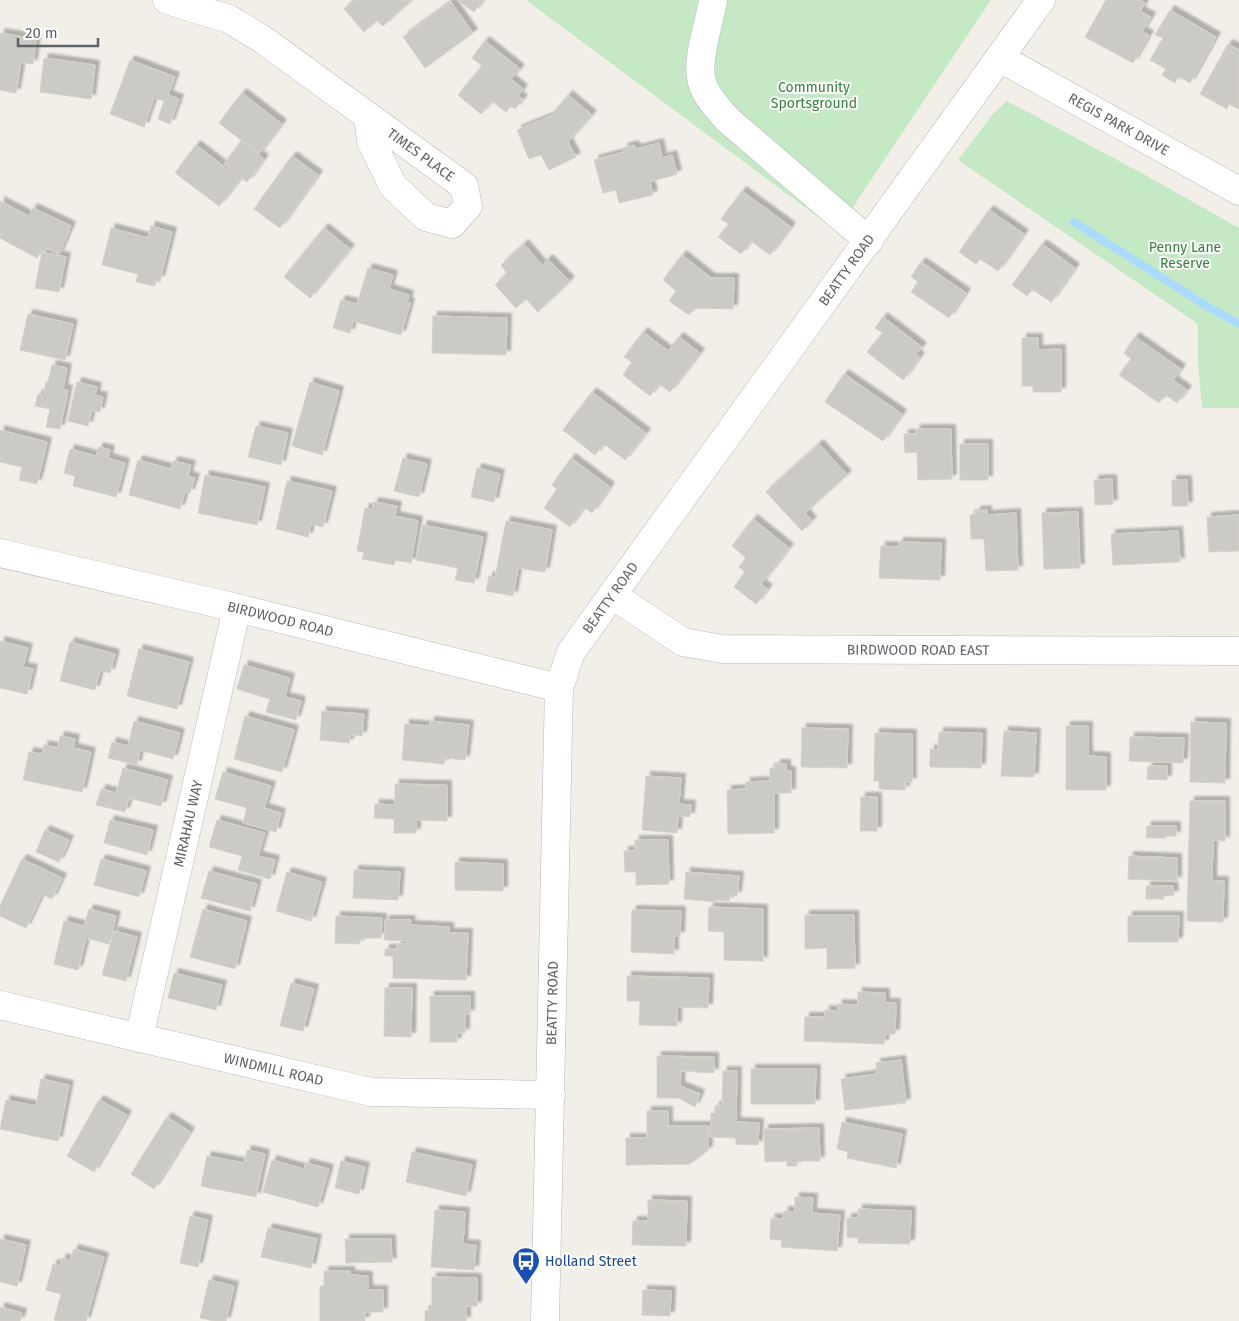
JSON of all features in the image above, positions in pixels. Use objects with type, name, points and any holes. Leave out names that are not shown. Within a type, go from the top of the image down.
[{"type":"street","points":[[167,0],[229,19],[262,39],[368,116]]},
{"type":"street","points":[[714,0],[701,58],[701,78],[709,97],[728,120],[869,241]]},
{"type":"street","name":"BEATTY ROAD","points":[[545,1321],[552,1096],[559,688],[571,652],[1041,0]]},
{"type":"street","name":"REGIS PARK DRIVE","points":[[1000,58],[1239,191]]},
{"type":"street","name":"BIRDWOOD ROAD","points":[[0,553],[237,608],[559,688]]},
{"type":"street","name":"BIRDWOOD ROAD EAST","points":[[612,594],[682,642],[722,649],[1239,651]]},
{"type":"street","name":"MIRAHAU WAY","points":[[139,1038],[237,608]]},
{"type":"street","name":"WINDMILL ROAD","points":[[0,1005],[371,1092],[552,1096]]},
{"type":"green space","name":"Community Sportsground","points":[[526,0],[991,0],[837,231]]},
{"type":"green space","name":"Penny Lane Reserve","points":[[1007,101],[1239,228],[1239,408],[1202,408],[1198,362],[1198,324],[958,160],[993,114]]},
{"type":"building","points":[[354,0],[412,0],[383,26],[377,20],[364,32],[344,9]]},
{"type":"building","points":[[457,0],[483,0],[474,12]]},
{"type":"building","points":[[1106,0],[1140,0],[1145,3],[1140,11],[1151,17],[1142,32],[1149,35],[1133,63],[1085,37]]},
{"type":"building","points":[[451,2],[473,33],[425,68],[403,37]]},
{"type":"building","points":[[1170,10],[1216,37],[1190,83],[1178,76],[1175,83],[1162,75],[1166,69],[1150,60],[1163,38],[1155,35]]},
{"type":"building","points":[[0,33],[36,39],[33,64],[21,62],[16,93],[0,90]]},
{"type":"building","points":[[485,41],[520,69],[511,79],[523,89],[518,96],[523,99],[515,109],[511,106],[506,112],[492,101],[481,114],[458,95],[482,66],[472,58]]},
{"type":"building","points":[[1228,44],[1239,50],[1239,109],[1229,104],[1227,109],[1200,94]]},
{"type":"building","points":[[44,58],[95,65],[91,99],[40,92]]},
{"type":"building","points":[[130,60],[175,77],[168,95],[179,99],[170,124],[158,119],[164,101],[154,98],[144,127],[110,114]]},
{"type":"building","points":[[242,93],[282,124],[259,154],[219,123]]},
{"type":"building","points":[[568,95],[592,115],[568,142],[576,157],[549,170],[541,155],[529,159],[517,130],[551,116]]},
{"type":"building","points":[[241,141],[264,159],[247,182],[224,164]]},
{"type":"building","points":[[659,143],[662,158],[672,155],[677,174],[650,182],[653,195],[619,203],[616,190],[603,193],[594,160],[624,152],[623,148],[634,145],[636,149]]},
{"type":"building","points":[[196,145],[240,179],[219,206],[175,173]]},
{"type":"building","points":[[292,156],[318,175],[280,228],[254,209]]},
{"type":"building","points":[[742,191],[791,227],[770,255],[751,241],[741,254],[718,237],[729,224],[721,219]]},
{"type":"building","points":[[0,201],[29,216],[33,208],[71,226],[59,254],[43,247],[37,258],[0,238]]},
{"type":"building","points":[[989,210],[1024,234],[998,271],[980,259],[976,264],[959,252]]},
{"type":"building","points":[[151,226],[172,232],[160,280],[156,279],[155,286],[136,282],[138,274],[102,265],[111,228],[148,238]]},
{"type":"building","points":[[324,228],[350,249],[310,298],[284,277]]},
{"type":"building","points":[[524,244],[542,265],[548,259],[570,281],[538,312],[526,299],[516,308],[495,285],[507,273],[501,265]]},
{"type":"building","points":[[1042,244],[1075,268],[1051,302],[1032,289],[1027,296],[1012,285]]},
{"type":"building","points":[[42,252],[66,257],[59,292],[35,288]]},
{"type":"building","points":[[682,255],[711,278],[734,278],[733,309],[695,308],[689,315],[669,301],[676,291],[663,280]]},
{"type":"building","points":[[921,262],[966,293],[949,318],[911,292],[918,282],[911,277]]},
{"type":"building","points":[[368,268],[393,275],[389,289],[409,295],[407,302],[410,303],[401,335],[353,321],[350,333],[333,328],[341,300],[357,304]]},
{"type":"building","points":[[28,314],[73,324],[65,360],[20,350]]},
{"type":"building","points":[[433,316],[507,318],[506,355],[432,353]]},
{"type":"building","points":[[883,317],[922,347],[916,354],[920,357],[903,380],[867,352],[883,333],[875,328]]},
{"type":"building","points":[[643,332],[668,351],[679,337],[700,353],[670,392],[659,384],[650,396],[623,375],[632,362],[624,357]]},
{"type":"building","points":[[1135,337],[1181,369],[1173,380],[1187,390],[1177,403],[1165,394],[1159,403],[1119,375],[1131,359],[1124,353]]},
{"type":"building","points":[[1022,338],[1038,338],[1038,350],[1061,349],[1061,392],[1033,392],[1033,386],[1022,386]]},
{"type":"building","points":[[52,365],[67,368],[63,389],[68,390],[60,429],[46,427],[50,409],[35,406],[38,394],[43,396]]},
{"type":"building","points":[[844,374],[902,414],[883,441],[825,402]]},
{"type":"building","points":[[77,382],[97,387],[95,395],[103,397],[100,412],[92,410],[88,426],[68,421]]},
{"type":"building","points":[[310,382],[339,391],[322,455],[292,446]]},
{"type":"building","points":[[592,392],[646,433],[625,460],[604,444],[595,455],[563,430]]},
{"type":"building","points":[[256,426],[288,433],[281,465],[248,457]]},
{"type":"building","points":[[916,429],[951,429],[952,479],[918,480],[917,452],[905,453],[904,434],[916,434]]},
{"type":"building","points":[[0,430],[47,442],[37,484],[19,480],[22,467],[0,462]]},
{"type":"building","points":[[819,444],[847,475],[805,513],[812,521],[802,531],[766,492]]},
{"type":"building","points":[[960,444],[988,444],[988,480],[960,480]]},
{"type":"building","points":[[99,447],[110,450],[108,458],[125,463],[116,497],[73,486],[75,476],[64,473],[70,449],[96,456]]},
{"type":"building","points":[[403,458],[427,464],[419,497],[394,491]]},
{"type":"building","points":[[571,458],[610,487],[592,513],[584,507],[570,527],[544,508],[557,489],[552,485]]},
{"type":"building","points":[[138,460],[171,469],[173,461],[191,465],[188,476],[195,478],[190,493],[185,492],[180,509],[129,495]]},
{"type":"building","points":[[477,468],[500,474],[494,502],[471,497]]},
{"type":"building","points":[[205,475],[265,487],[257,525],[198,513]]},
{"type":"building","points":[[1112,479],[1113,504],[1095,505],[1094,480]]},
{"type":"building","points":[[1172,480],[1187,480],[1188,506],[1172,506]]},
{"type":"building","points":[[287,481],[332,491],[323,527],[311,524],[308,537],[276,529]]},
{"type":"building","points":[[374,502],[397,506],[395,516],[418,521],[411,563],[395,560],[394,565],[362,559],[364,552],[357,551],[365,508],[372,510]]},
{"type":"building","points":[[987,510],[987,515],[1016,513],[1018,570],[986,571],[984,539],[971,539],[970,515],[976,515],[976,511]]},
{"type":"building","points":[[1078,512],[1080,568],[1044,569],[1042,513]]},
{"type":"building","points":[[1239,515],[1239,551],[1209,552],[1207,517]]},
{"type":"building","points":[[753,519],[789,548],[761,584],[768,589],[756,604],[734,587],[745,572],[739,567],[746,558],[732,546]]},
{"type":"building","points":[[506,521],[552,530],[545,572],[518,568],[513,596],[486,591],[489,576],[495,578]]},
{"type":"building","points":[[423,525],[483,537],[474,583],[455,580],[458,568],[416,560]]},
{"type":"building","points":[[1178,531],[1180,562],[1113,565],[1111,534]]},
{"type":"building","points":[[899,542],[941,543],[940,580],[879,578],[881,546],[898,547]]},
{"type":"building","points":[[0,641],[28,648],[23,667],[33,669],[27,694],[0,688]]},
{"type":"building","points":[[70,642],[115,654],[110,673],[100,670],[95,690],[60,681]]},
{"type":"building","points":[[139,649],[189,662],[177,709],[127,696]]},
{"type":"building","points":[[244,665],[290,678],[285,697],[301,701],[296,720],[266,712],[270,699],[237,689]]},
{"type":"building","points":[[322,711],[364,714],[362,736],[350,735],[349,743],[320,740]]},
{"type":"building","points":[[245,716],[294,730],[282,772],[234,759]]},
{"type":"building","points":[[134,721],[180,733],[173,759],[140,750],[137,765],[108,758],[112,742],[128,746]]},
{"type":"building","points":[[430,721],[469,725],[465,760],[445,758],[444,764],[402,760],[405,724],[430,726]]},
{"type":"building","points":[[1191,722],[1226,723],[1225,783],[1190,782]]},
{"type":"building","points":[[1066,726],[1088,726],[1088,756],[1106,757],[1106,790],[1066,790]]},
{"type":"building","points":[[802,728],[848,729],[847,768],[801,767]]},
{"type":"building","points":[[1004,731],[1036,733],[1034,777],[1001,776]]},
{"type":"building","points":[[939,732],[982,733],[981,768],[930,767],[930,749],[938,750]]},
{"type":"building","points":[[875,733],[912,734],[912,782],[905,782],[905,790],[879,789],[879,781],[874,781]]},
{"type":"building","points":[[60,736],[75,739],[73,748],[91,752],[82,792],[23,780],[29,752],[42,754],[44,745],[58,748]]},
{"type":"building","points":[[1130,737],[1184,738],[1183,763],[1129,761]]},
{"type":"building","points":[[776,764],[786,764],[786,771],[791,771],[791,793],[774,793],[774,833],[728,834],[727,790],[746,789],[746,782],[770,781],[770,768],[776,768]]},
{"type":"building","points":[[1148,766],[1167,766],[1167,780],[1147,779]]},
{"type":"building","points":[[123,768],[168,780],[161,806],[129,798],[125,812],[96,805],[101,789],[116,793]]},
{"type":"building","points":[[223,772],[271,786],[264,808],[281,813],[276,832],[243,823],[247,808],[215,799]]},
{"type":"building","points":[[646,776],[681,778],[679,804],[691,805],[690,817],[678,816],[677,833],[642,830]]},
{"type":"building","points":[[395,784],[447,785],[447,821],[416,820],[416,833],[394,833],[394,819],[374,818],[375,804],[395,805]]},
{"type":"building","points":[[861,797],[877,797],[877,831],[860,831]]},
{"type":"building","points":[[1190,801],[1225,801],[1225,841],[1213,840],[1212,881],[1224,881],[1223,922],[1187,921]]},
{"type":"building","points":[[110,820],[153,830],[147,855],[104,843]]},
{"type":"building","points":[[217,820],[265,833],[258,856],[275,860],[270,879],[238,870],[242,856],[209,847]]},
{"type":"building","points":[[1147,826],[1176,826],[1176,836],[1146,838]]},
{"type":"building","points":[[45,830],[69,840],[59,862],[36,852]]},
{"type":"building","points":[[635,840],[668,840],[669,884],[636,885],[636,872],[625,872],[624,851],[635,851]]},
{"type":"building","points":[[1129,856],[1177,858],[1177,881],[1128,879]]},
{"type":"building","points":[[22,859],[62,878],[52,899],[42,894],[26,928],[0,916],[0,906]]},
{"type":"building","points":[[101,859],[146,871],[139,897],[94,885]]},
{"type":"building","points":[[455,862],[503,864],[503,891],[455,890]]},
{"type":"building","points":[[354,870],[400,872],[398,900],[353,898]]},
{"type":"building","points":[[209,871],[257,884],[250,911],[201,898]]},
{"type":"building","points":[[287,872],[322,882],[311,921],[276,911]]},
{"type":"building","points":[[686,872],[739,876],[737,896],[730,895],[729,901],[716,900],[716,902],[684,899]]},
{"type":"building","points":[[1146,886],[1173,886],[1174,895],[1163,896],[1164,899],[1146,899]]},
{"type":"building","points":[[709,907],[763,909],[763,961],[724,960],[724,932],[708,931]]},
{"type":"building","points":[[89,909],[116,916],[109,944],[86,938],[78,970],[54,964],[64,921],[84,926]]},
{"type":"building","points":[[203,909],[247,921],[235,969],[190,957]]},
{"type":"building","points":[[632,910],[681,911],[680,936],[674,936],[674,954],[631,952]]},
{"type":"building","points":[[805,915],[854,915],[855,968],[827,969],[827,948],[805,949]]},
{"type":"building","points":[[336,916],[382,918],[381,938],[360,938],[360,944],[335,943]]},
{"type":"building","points":[[1128,916],[1179,916],[1178,942],[1128,942]]},
{"type":"building","points":[[385,920],[411,920],[410,925],[449,927],[449,933],[468,933],[466,980],[393,978],[393,956],[385,956],[385,949],[397,949],[397,944],[407,944],[407,941],[384,940]]},
{"type":"building","points":[[114,931],[137,937],[126,981],[102,975]]},
{"type":"building","points":[[174,973],[222,985],[216,1010],[168,998]]},
{"type":"building","points":[[627,976],[709,978],[708,1008],[677,1007],[677,1026],[639,1025],[640,1001],[627,1001]]},
{"type":"building","points":[[291,983],[314,989],[303,1031],[280,1026]]},
{"type":"building","points":[[385,988],[412,988],[411,1037],[384,1036]]},
{"type":"building","points":[[858,992],[885,993],[885,1003],[896,1003],[895,1034],[885,1034],[884,1044],[804,1041],[805,1017],[825,1017],[825,1010],[838,1011],[838,1004],[858,1005]]},
{"type":"building","points":[[430,996],[470,996],[470,1014],[465,1014],[465,1033],[457,1033],[457,1042],[430,1042]]},
{"type":"building","points":[[657,1056],[714,1057],[714,1073],[681,1071],[680,1086],[700,1094],[695,1107],[679,1098],[657,1098]]},
{"type":"building","points":[[901,1060],[906,1103],[845,1110],[841,1079],[877,1074],[876,1063]]},
{"type":"building","points":[[751,1069],[816,1069],[815,1104],[751,1104]]},
{"type":"building","points":[[723,1071],[737,1071],[736,1122],[759,1123],[758,1145],[736,1144],[736,1138],[710,1137],[711,1113],[715,1114],[715,1106],[722,1106]]},
{"type":"building","points":[[41,1079],[69,1085],[58,1141],[0,1129],[6,1100],[36,1106]]},
{"type":"building","points":[[99,1100],[127,1115],[94,1172],[67,1156]]},
{"type":"building","points":[[647,1111],[668,1111],[668,1126],[708,1126],[708,1150],[690,1164],[626,1165],[626,1138],[647,1138]]},
{"type":"building","points":[[167,1117],[190,1132],[154,1189],[131,1174]]},
{"type":"building","points":[[842,1122],[902,1134],[896,1168],[847,1158],[848,1152],[837,1149]]},
{"type":"building","points":[[819,1128],[820,1161],[796,1161],[797,1166],[787,1166],[787,1161],[765,1162],[764,1129]]},
{"type":"building","points":[[247,1150],[265,1154],[256,1197],[201,1186],[207,1156],[244,1163]]},
{"type":"building","points":[[412,1152],[472,1165],[466,1196],[406,1182]]},
{"type":"building","points":[[272,1160],[304,1169],[306,1163],[329,1169],[318,1207],[263,1192]]},
{"type":"building","points":[[341,1161],[365,1167],[359,1194],[335,1188]]},
{"type":"building","points":[[795,1197],[813,1198],[812,1213],[840,1215],[837,1251],[781,1247],[782,1240],[770,1239],[771,1218],[783,1219],[784,1211],[795,1212]]},
{"type":"building","points":[[648,1200],[687,1201],[686,1246],[632,1245],[633,1221],[648,1221]]},
{"type":"building","points":[[858,1209],[911,1211],[910,1244],[858,1243],[858,1238],[847,1237],[847,1218],[858,1218]]},
{"type":"building","points":[[435,1210],[465,1212],[463,1244],[476,1245],[474,1270],[431,1267]]},
{"type":"building","points":[[190,1216],[208,1220],[198,1267],[180,1263]]},
{"type":"building","points":[[268,1228],[317,1239],[311,1268],[261,1257]]},
{"type":"building","points":[[0,1239],[26,1245],[17,1286],[0,1282]]},
{"type":"building","points":[[345,1239],[391,1239],[392,1262],[346,1263]]},
{"type":"building","points":[[74,1249],[104,1257],[86,1321],[54,1320],[61,1294],[46,1290],[53,1264],[60,1266],[62,1258],[70,1261]]},
{"type":"building","points":[[324,1271],[350,1271],[350,1275],[368,1276],[368,1290],[383,1290],[383,1312],[365,1312],[365,1321],[320,1321],[320,1286],[324,1286]]},
{"type":"building","points":[[432,1277],[477,1278],[477,1306],[466,1306],[466,1321],[425,1321],[425,1310],[432,1310]]},
{"type":"building","points":[[209,1280],[234,1286],[226,1321],[200,1318]]},
{"type":"building","points":[[643,1290],[671,1291],[670,1316],[642,1315]]},
{"type":"building","points":[[0,1307],[22,1313],[20,1321],[0,1321]]},
{"type":"waterway","points":[[1074,222],[1210,308],[1239,324]]},
{"type":"place","name":"Holland Street","points":[[526,1285]]}]
